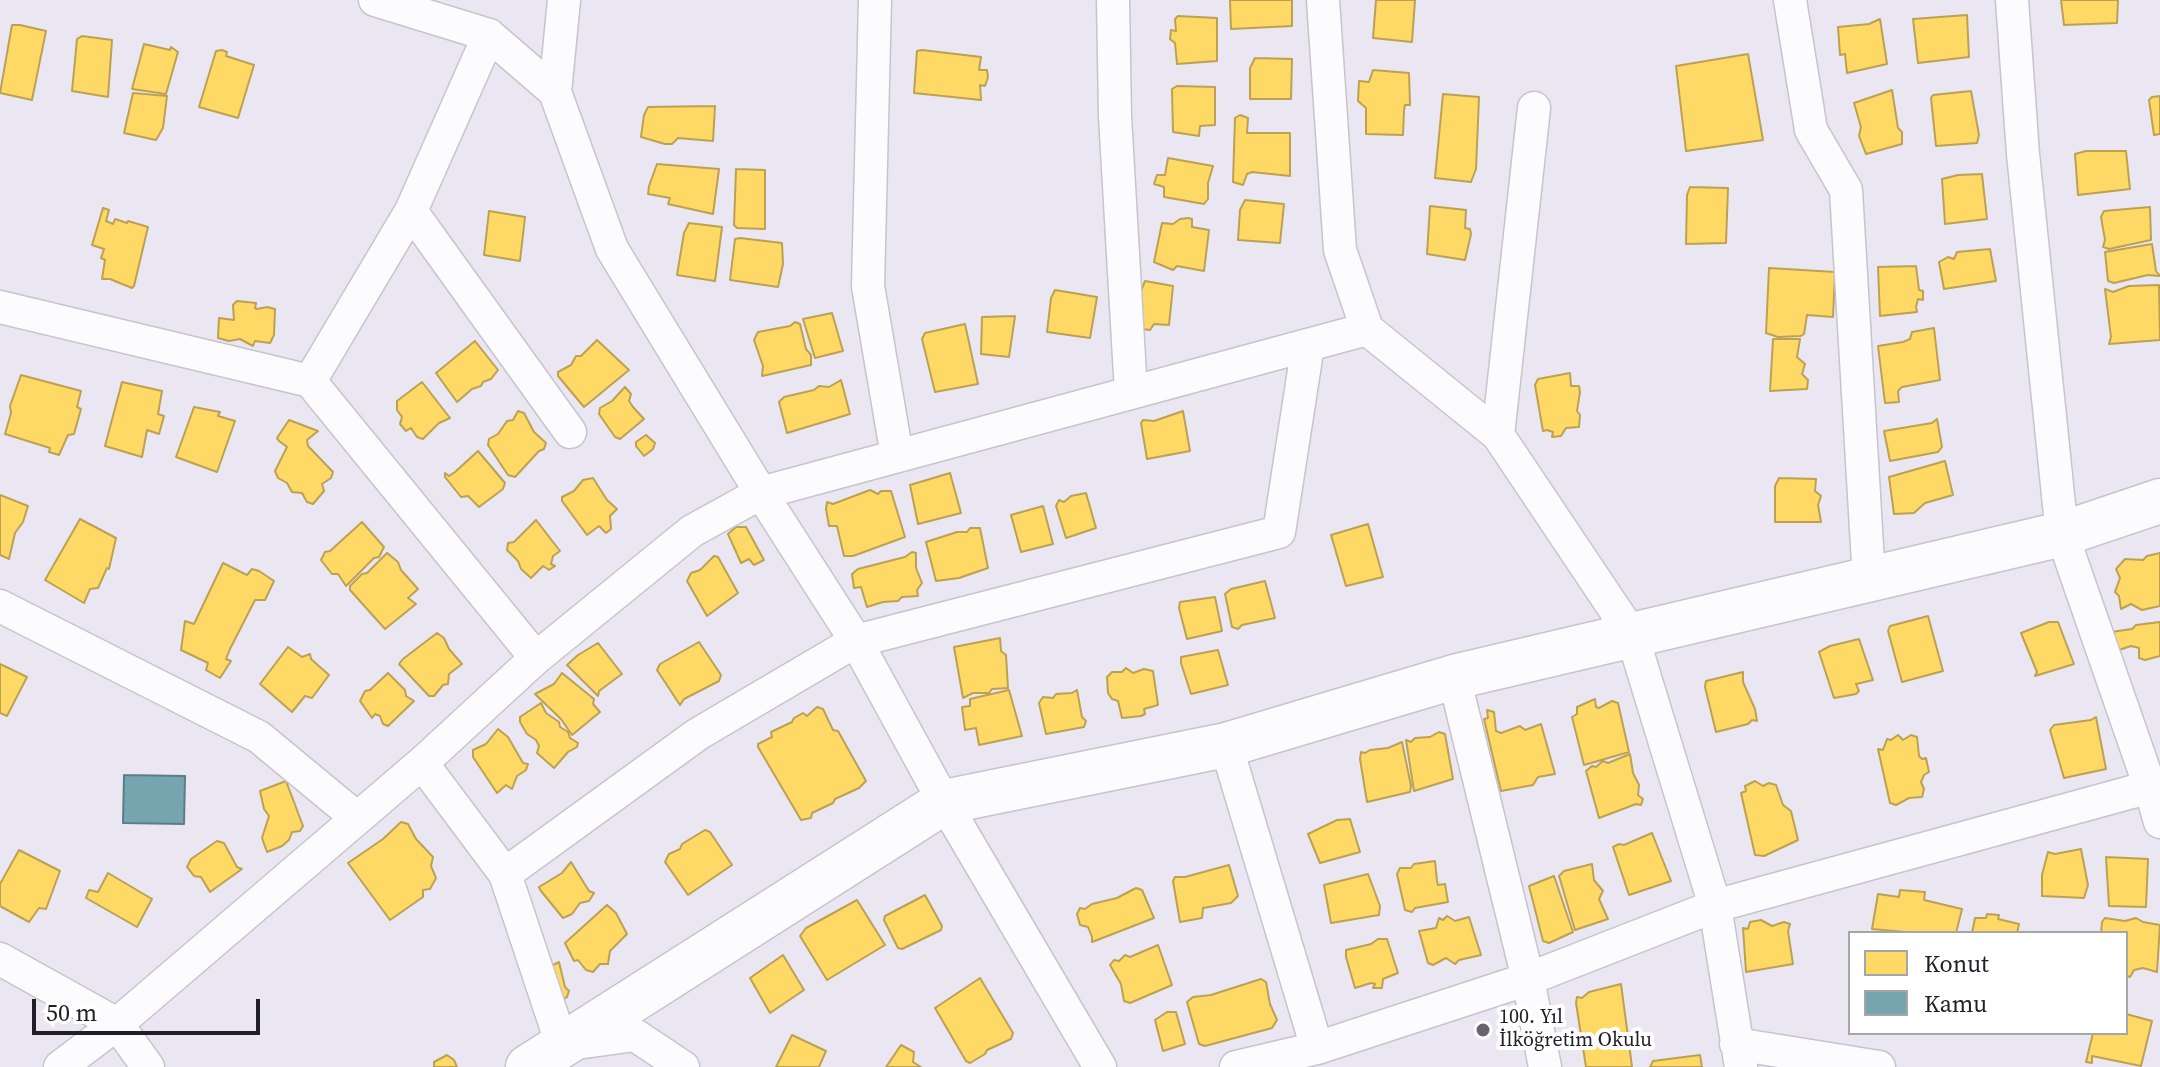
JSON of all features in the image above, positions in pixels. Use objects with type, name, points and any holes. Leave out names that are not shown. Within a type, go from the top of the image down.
[{"type":"street","points":[[375,0],[489,35],[555,92]]},
{"type":"street","points":[[564,0],[555,92],[612,249],[761,493],[856,641],[944,802],[1100,1067]]},
{"type":"street","points":[[875,0],[868,286],[897,456]]},
{"type":"street","points":[[1113,0],[1115,116],[1131,393]]},
{"type":"street","points":[[1323,0],[1340,250],[1367,329],[1498,435],[1632,635],[1715,906],[1738,1056],[1879,1067]]},
{"type":"street","points":[[1790,0],[1811,130],[1846,190],[1869,580]]},
{"type":"street","points":[[2012,0],[2023,154],[2062,534],[2160,822]]},
{"type":"street","points":[[310,381],[411,211],[489,35]]},
{"type":"street","points":[[1498,435],[1534,108]]},
{"type":"street","points":[[411,211],[570,432]]},
{"type":"street","points":[[0,307],[310,381],[536,658]]},
{"type":"street","points":[[60,1067],[117,1024],[422,763],[536,658],[692,531],[761,493],[1367,329]]},
{"type":"street","points":[[505,874],[698,734],[856,641],[1279,532],[1308,345]]},
{"type":"street","points":[[545,1056],[944,802],[1226,745],[1454,677],[2062,534],[2160,501]]},
{"type":"street","points":[[0,606],[259,737],[357,818]]},
{"type":"street","points":[[1454,677],[1528,979],[1545,1067]]},
{"type":"street","points":[[1226,745],[1317,1048]]},
{"type":"street","points":[[422,763],[505,874],[545,1056]]},
{"type":"street","points":[[1236,1067],[1317,1048],[1528,979],[1715,906],[2150,787]]},
{"type":"street","points":[[0,959],[117,1024],[148,1067]]},
{"type":"street","points":[[545,1056],[635,1035],[683,1067]]},
{"type":"building: Konut","points":[[1230,0],[1292,0],[1292,26],[1231,29]]},
{"type":"building: Konut","points":[[1376,0],[1415,0],[1412,42],[1373,38]]},
{"type":"building: Konut","points":[[2061,0],[2118,0],[2117,23],[2064,25]]},
{"type":"building: Konut","points":[[1967,15],[1969,57],[1918,63],[1913,19]]},
{"type":"building: Konut","points":[[1178,16],[1217,18],[1217,61],[1177,64],[1175,43],[1170,39],[1171,30],[1176,31],[1175,19]]},
{"type":"building: Konut","points":[[1880,19],[1887,64],[1847,73],[1845,54],[1840,55],[1838,27],[1869,24]]},
{"type":"building: Konut","points":[[12,25],[46,31],[32,100],[0,93]]},
{"type":"building: Konut","points":[[82,36],[112,40],[108,97],[72,91],[77,39]]},
{"type":"building: Konut","points":[[144,44],[170,50],[171,47],[178,52],[166,94],[132,89]]},
{"type":"building: Konut","points":[[216,51],[227,52],[226,56],[254,65],[238,118],[199,107]]},
{"type":"building: Konut","points":[[917,51],[981,57],[979,70],[987,70],[988,77],[985,86],[980,85],[981,100],[914,93]]},
{"type":"building: Konut","points":[[1748,54],[1763,140],[1686,151],[1676,66]]},
{"type":"building: Konut","points":[[1255,58],[1292,59],[1291,99],[1250,99],[1250,68]]},
{"type":"building: Konut","points":[[1373,70],[1409,73],[1410,105],[1405,105],[1403,135],[1366,134],[1366,108],[1358,101],[1359,81],[1369,82]]},
{"type":"building: Konut","points":[[1177,86],[1215,87],[1215,125],[1200,126],[1199,136],[1173,132],[1172,89]]},
{"type":"building: Konut","points":[[1892,90],[1902,144],[1866,154],[1859,136],[1861,127],[1854,103]]},
{"type":"building: Konut","points":[[1971,91],[1979,135],[1977,143],[1936,146],[1931,98],[1933,95]]},
{"type":"building: Konut","points":[[133,93],[167,96],[163,128],[156,140],[124,133]]},
{"type":"building: Konut","points":[[1443,94],[1479,97],[1476,169],[1471,182],[1435,178]]},
{"type":"building: Konut","points":[[2160,96],[2160,134],[2154,135],[2149,100]]},
{"type":"building: Konut","points":[[715,106],[713,141],[678,138],[672,144],[665,144],[641,137],[648,107]]},
{"type":"building: Konut","points":[[1240,115],[1248,118],[1247,133],[1290,133],[1290,176],[1252,172],[1247,174],[1243,185],[1233,182],[1235,118]]},
{"type":"building: Konut","points":[[2126,151],[2130,189],[2078,195],[2075,154]]},
{"type":"building: Konut","points":[[1168,158],[1213,166],[1208,199],[1204,204],[1164,197],[1164,187],[1154,184],[1157,175],[1165,175]]},
{"type":"building: Konut","points":[[657,164],[719,169],[713,214],[668,204],[670,198],[648,194]]},
{"type":"building: Konut","points":[[736,169],[765,170],[765,229],[737,228],[734,225]]},
{"type":"building: Konut","points":[[1982,174],[1987,219],[1945,224],[1942,179]]},
{"type":"building: Konut","points":[[1690,187],[1728,188],[1726,243],[1686,244],[1687,195]]},
{"type":"building: Konut","points":[[1245,200],[1284,204],[1280,243],[1238,240],[1240,210]]},
{"type":"building: Konut","points":[[1430,206],[1466,210],[1465,228],[1470,229],[1471,234],[1465,260],[1427,254]]},
{"type":"building: Konut","points":[[2150,207],[2151,240],[2109,249],[2103,247],[2105,240],[2101,217],[2104,211]]},
{"type":"building: Konut","points":[[103,208],[109,210],[106,221],[113,224],[115,219],[148,227],[132,288],[102,279],[104,249],[92,245]]},
{"type":"building: Konut","points":[[489,211],[525,217],[520,261],[484,255]]},
{"type":"building: Konut","points":[[1192,219],[1192,227],[1209,230],[1204,271],[1177,266],[1173,270],[1154,262],[1162,223],[1173,224]]},
{"type":"building: Konut","points":[[689,223],[722,227],[715,281],[677,275],[684,233]]},
{"type":"building: Konut","points":[[735,239],[782,243],[783,264],[778,287],[730,280]]},
{"type":"building: Konut","points":[[2152,244],[2156,271],[2160,276],[2148,275],[2114,283],[2108,281],[2105,252]]},
{"type":"building: Konut","points":[[1990,249],[1996,281],[1944,289],[1939,262],[1948,257],[1954,259],[1957,252]]},
{"type":"building: Konut","points":[[1916,266],[1919,290],[1923,291],[1923,300],[1918,299],[1917,312],[1880,316],[1878,267]]},
{"type":"building: Konut","points":[[1769,268],[1835,272],[1833,317],[1807,315],[1801,336],[1778,337],[1766,333]]},
{"type":"building: Konut","points":[[1145,281],[1173,286],[1169,325],[1154,324],[1150,330],[1134,328],[1138,298]]},
{"type":"building: Konut","points":[[2159,285],[2160,340],[2109,344],[2111,337],[2105,289],[2113,292],[2129,286]]},
{"type":"building: Konut","points":[[1055,290],[1097,297],[1090,338],[1047,332],[1051,298]]},
{"type":"building: Konut","points":[[237,301],[256,303],[257,309],[275,309],[274,335],[270,343],[255,341],[253,346],[240,339],[229,341],[218,338],[219,318],[234,320],[233,305]]},
{"type":"building: Konut","points":[[832,313],[843,351],[815,358],[803,319]]},
{"type":"building: Konut","points":[[1015,316],[1009,357],[981,354],[982,317]]},
{"type":"building: Konut","points":[[795,322],[800,324],[806,349],[811,355],[811,365],[762,376],[763,366],[754,340],[758,332],[790,326]]},
{"type":"building: Konut","points":[[965,324],[978,384],[935,392],[922,339],[925,333]]},
{"type":"building: Konut","points":[[1934,328],[1940,380],[1902,387],[1898,391],[1899,402],[1885,403],[1878,346],[1903,342],[1910,339],[1912,332]]},
{"type":"building: Konut","points":[[1773,339],[1800,339],[1797,357],[1805,364],[1802,374],[1808,380],[1807,389],[1770,391]]},
{"type":"building: Konut","points":[[597,340],[629,370],[584,407],[558,372],[571,365],[576,356],[581,356]]},
{"type":"building: Konut","points":[[475,341],[498,370],[491,379],[457,402],[436,373]]},
{"type":"building: Konut","points":[[1570,373],[1571,386],[1579,386],[1580,392],[1577,411],[1580,415],[1579,427],[1566,428],[1561,436],[1552,437],[1553,432],[1543,431],[1535,385],[1538,379]]},
{"type":"building: Konut","points":[[21,375],[81,391],[77,407],[81,409],[74,434],[68,435],[59,455],[49,452],[50,448],[5,434],[10,406]]},
{"type":"building: Konut","points":[[841,380],[850,414],[787,433],[779,402],[784,397],[819,386],[829,387]]},
{"type":"building: Konut","points":[[122,382],[162,391],[158,414],[164,416],[159,434],[147,430],[142,457],[105,446]]},
{"type":"building: Konut","points":[[422,382],[450,418],[439,423],[423,439],[417,437],[411,428],[406,431],[400,424],[402,417],[397,410],[397,401]]},
{"type":"building: Konut","points":[[625,387],[631,394],[629,401],[644,419],[620,439],[615,437],[599,414],[600,408]]},
{"type":"building: Konut","points":[[194,407],[220,412],[218,416],[235,421],[217,472],[176,457]]},
{"type":"building: Konut","points":[[518,411],[524,413],[534,432],[546,443],[544,449],[515,477],[508,475],[488,445],[489,439],[498,434],[507,421],[513,420]]},
{"type":"building: Konut","points":[[1183,411],[1190,451],[1147,459],[1143,420],[1154,421]]},
{"type":"building: Konut","points":[[1937,419],[1942,447],[1938,452],[1890,461],[1884,431],[1932,423]]},
{"type":"building: Konut","points":[[289,420],[318,431],[307,440],[308,446],[333,472],[331,478],[322,484],[324,491],[313,504],[307,502],[302,493],[292,492],[275,471],[287,447],[277,438]]},
{"type":"building: Konut","points":[[646,435],[655,443],[644,456],[636,442]]},
{"type":"building: Konut","points":[[478,451],[505,483],[503,489],[479,507],[468,496],[461,497],[445,477],[445,473],[449,476],[455,472]]},
{"type":"building: Konut","points":[[1945,461],[1953,495],[1925,503],[1914,513],[1894,514],[1889,477]]},
{"type":"building: Konut","points":[[950,473],[961,513],[918,524],[910,485]]},
{"type":"building: Konut","points":[[593,478],[617,509],[610,516],[611,529],[606,533],[599,526],[587,535],[562,497],[574,491],[583,480]]},
{"type":"building: Konut","points":[[1779,478],[1816,479],[1815,491],[1821,496],[1818,505],[1821,522],[1775,522],[1775,486]]},
{"type":"building: Konut","points":[[870,490],[878,494],[891,491],[905,537],[853,556],[844,556],[837,526],[829,526],[827,502],[833,504]]},
{"type":"building: Konut","points":[[1086,493],[1096,528],[1066,538],[1056,506],[1059,500],[1064,502],[1071,496]]},
{"type":"building: Konut","points":[[0,495],[28,506],[23,522],[15,533],[9,559],[0,555]]},
{"type":"building: Konut","points":[[1043,506],[1053,544],[1021,552],[1011,515]]},
{"type":"building: Konut","points":[[80,519],[116,538],[109,569],[98,588],[90,589],[84,603],[45,580]]},
{"type":"building: Konut","points":[[536,520],[560,551],[553,556],[551,564],[555,566],[549,570],[543,566],[531,578],[507,550],[508,543],[514,542]]},
{"type":"building: Konut","points":[[362,522],[384,547],[379,557],[374,558],[346,586],[338,574],[332,574],[321,560],[325,552]]},
{"type":"building: Konut","points":[[1368,524],[1383,577],[1346,586],[1331,535]]},
{"type":"building: Konut","points":[[736,527],[746,527],[764,560],[754,565],[749,559],[741,563],[728,534]]},
{"type":"building: Konut","points":[[970,528],[980,528],[988,568],[959,578],[936,581],[926,542],[967,532]]},
{"type":"building: Konut","points":[[387,553],[398,562],[418,589],[408,598],[416,604],[385,629],[350,590],[350,586]]},
{"type":"building: Konut","points":[[916,553],[916,568],[922,583],[917,590],[918,596],[867,607],[861,587],[854,588],[852,574],[858,569],[905,557]]},
{"type":"building: Konut","points":[[2160,553],[2160,606],[2142,610],[2131,604],[2121,609],[2119,596],[2115,592],[2120,578],[2116,569],[2125,559],[2143,560]]},
{"type":"building: Konut","points":[[714,556],[718,557],[738,593],[707,616],[687,581],[691,573],[700,570]]},
{"type":"building: Konut","points":[[223,563],[247,575],[252,569],[259,571],[274,581],[265,600],[255,600],[226,659],[231,661],[220,678],[206,670],[208,663],[181,650],[185,621],[194,624]]},
{"type":"building: Konut","points":[[1265,581],[1275,618],[1242,625],[1238,629],[1232,627],[1225,594],[1231,589]]},
{"type":"building: Konut","points":[[1215,597],[1222,631],[1187,639],[1180,602]]},
{"type":"building: Konut","points":[[1928,616],[1943,671],[1902,682],[1888,631],[1890,626]]},
{"type":"building: Konut","points":[[2049,622],[2058,622],[2074,664],[2035,676],[2037,672],[2021,633]]},
{"type":"building: Konut","points":[[2160,622],[2160,656],[2145,660],[2139,658],[2139,648],[2131,646],[2116,651],[2111,632]]},
{"type":"building: Konut","points":[[437,633],[462,664],[449,674],[448,684],[443,685],[434,696],[429,696],[399,664]]},
{"type":"building: Konut","points":[[1000,638],[1001,651],[1006,655],[1008,688],[973,693],[963,698],[954,647]]},
{"type":"building: Konut","points":[[1859,639],[1873,680],[1856,684],[1859,691],[1856,694],[1834,698],[1819,652]]},
{"type":"building: Konut","points":[[699,642],[721,675],[719,681],[684,699],[680,705],[657,670],[660,664]]},
{"type":"building: Konut","points":[[598,643],[622,674],[599,691],[598,696],[567,665]]},
{"type":"building: Konut","points":[[288,647],[302,657],[310,654],[311,659],[329,675],[312,698],[305,696],[292,712],[260,684]]},
{"type":"building: Konut","points":[[1218,650],[1228,685],[1191,694],[1181,657]]},
{"type":"building: Konut","points":[[0,664],[27,677],[7,716],[0,713]]},
{"type":"building: Konut","points":[[1126,668],[1133,673],[1144,669],[1153,671],[1158,705],[1144,709],[1145,714],[1141,716],[1122,718],[1118,701],[1108,693],[1107,677]]},
{"type":"building: Konut","points":[[1743,672],[1743,682],[1757,721],[1716,732],[1706,681]]},
{"type":"building: Konut","points":[[388,673],[405,690],[406,696],[414,701],[388,726],[383,724],[380,716],[375,714],[372,718],[360,701],[365,691]]},
{"type":"building: Konut","points":[[562,673],[594,699],[593,704],[600,712],[572,735],[561,719],[535,694],[554,684]]},
{"type":"building: Konut","points":[[1009,690],[1022,736],[979,745],[976,728],[965,730],[962,707],[970,706],[970,699]]},
{"type":"building: Konut","points":[[1077,690],[1082,717],[1086,721],[1084,727],[1046,734],[1039,703],[1043,697],[1053,698],[1056,694]]},
{"type":"building: Konut","points":[[1595,699],[1599,708],[1612,701],[1618,703],[1629,752],[1584,765],[1572,717],[1577,714],[1577,707]]},
{"type":"building: Konut","points":[[541,703],[546,713],[578,743],[554,768],[537,753],[539,746],[536,740],[527,734],[520,722],[520,717]]},
{"type":"building: Konut","points":[[817,707],[823,709],[833,730],[838,731],[866,781],[859,788],[812,813],[811,818],[801,820],[758,744],[772,737],[771,732],[803,713],[807,716]]},
{"type":"building: Konut","points":[[1487,710],[1494,712],[1496,731],[1501,733],[1520,726],[1525,730],[1541,724],[1555,774],[1538,777],[1533,785],[1501,791],[1484,719],[1488,718]]},
{"type":"building: Konut","points":[[2096,717],[2106,769],[2064,778],[2050,730],[2054,725]]},
{"type":"building: Konut","points":[[498,729],[508,737],[523,763],[528,764],[526,770],[517,776],[512,789],[506,785],[497,793],[473,757],[473,750],[486,744]]},
{"type":"building: Konut","points":[[1439,732],[1445,734],[1453,779],[1414,791],[1406,740],[1411,742],[1415,738],[1430,737]]},
{"type":"building: Konut","points":[[1898,735],[1903,740],[1911,735],[1917,737],[1919,756],[1926,758],[1929,772],[1921,782],[1924,789],[1922,797],[1909,798],[1896,805],[1890,803],[1878,749],[1883,750],[1887,739]]},
{"type":"building: Konut","points":[[1402,742],[1410,792],[1367,802],[1361,752],[1388,748]]},
{"type":"building: Konut","points":[[1630,754],[1633,773],[1639,785],[1638,795],[1643,799],[1641,805],[1636,804],[1599,818],[1586,771],[1603,761],[1608,763]]},
{"type":"building: Konut","points":[[286,781],[303,826],[300,831],[292,832],[282,846],[267,852],[262,838],[269,816],[260,791]]},
{"type":"building: Konut","points":[[1755,781],[1763,786],[1769,783],[1776,785],[1783,805],[1791,811],[1798,840],[1764,856],[1755,855],[1741,793],[1746,791],[1745,786]]},
{"type":"building: Konut","points":[[1350,819],[1360,852],[1320,863],[1308,834],[1337,820]]},
{"type":"building: Konut","points":[[401,822],[408,824],[416,839],[433,857],[431,866],[436,878],[430,889],[423,890],[423,897],[390,920],[348,863],[383,839]]},
{"type":"building: Konut","points":[[705,830],[710,832],[732,865],[688,895],[665,862],[669,854]]},
{"type":"building: Konut","points":[[1652,833],[1671,881],[1629,895],[1613,847]]},
{"type":"building: Konut","points":[[217,841],[224,843],[237,867],[242,869],[210,892],[201,877],[194,876],[187,867],[191,859]]},
{"type":"building: Konut","points":[[2081,849],[2088,885],[2084,898],[2042,896],[2042,875],[2048,852],[2055,854]]},
{"type":"building: Konut","points":[[19,850],[60,871],[46,909],[39,908],[29,922],[0,906],[0,884]]},
{"type":"building: Konut","points":[[2106,857],[2148,859],[2146,907],[2109,906]]},
{"type":"building: Konut","points":[[1435,861],[1438,885],[1445,884],[1448,902],[1415,908],[1412,912],[1405,910],[1397,874],[1400,868]]},
{"type":"building: Konut","points":[[571,862],[589,891],[594,893],[589,901],[580,903],[572,914],[563,918],[539,887],[562,873]]},
{"type":"building: Konut","points":[[1592,864],[1594,880],[1603,891],[1599,899],[1608,919],[1575,930],[1559,876],[1564,871]]},
{"type":"building: Konut","points":[[1229,865],[1238,896],[1231,903],[1203,908],[1202,918],[1180,922],[1173,881],[1175,877]]},
{"type":"building: Konut","points":[[108,873],[152,899],[137,927],[86,898],[89,890],[98,892]]},
{"type":"building: Konut","points":[[1368,874],[1380,906],[1379,915],[1331,923],[1324,885]]},
{"type":"building: Konut","points":[[1554,876],[1573,932],[1549,943],[1543,941],[1529,886]]},
{"type":"building: Konut","points":[[1136,888],[1142,890],[1154,918],[1092,942],[1088,927],[1080,925],[1077,914],[1080,908],[1117,898]]},
{"type":"building: Konut","points":[[1900,890],[1925,892],[1924,900],[1962,909],[1956,931],[1872,929],[1878,894],[1899,897]]},
{"type":"building: Konut","points":[[925,895],[942,926],[941,930],[902,949],[898,948],[884,920],[885,916]]},
{"type":"building: Konut","points":[[857,900],[885,945],[827,980],[800,936],[806,928]]},
{"type":"building: Konut","points":[[607,905],[616,913],[627,934],[610,951],[608,964],[600,964],[593,972],[586,970],[578,960],[574,961],[565,943]]},
{"type":"building: Konut","points":[[1987,914],[1999,915],[1998,919],[2019,924],[2017,931],[1972,931],[1975,918],[1986,918]]},
{"type":"building: Konut","points":[[1447,916],[1455,921],[1469,917],[1481,955],[1459,960],[1455,964],[1446,958],[1433,965],[1428,963],[1419,931],[1436,928],[1439,918],[1443,920]]},
{"type":"building: Konut","points":[[2105,918],[2125,921],[2136,918],[2160,925],[2157,972],[2143,968],[2134,970],[2128,976],[2128,931],[2101,931]]},
{"type":"building: Konut","points":[[1761,920],[1772,926],[1784,922],[1790,924],[1788,931],[1793,964],[1746,972],[1743,928],[1748,929],[1750,922]]},
{"type":"building: Konut","points":[[1378,939],[1387,939],[1398,973],[1383,979],[1382,988],[1373,988],[1375,984],[1371,983],[1355,988],[1346,950],[1371,944]]},
{"type":"building: Konut","points":[[1158,945],[1172,985],[1130,1003],[1124,1001],[1121,984],[1110,965],[1125,955],[1130,957]]},
{"type":"building: Konut","points":[[783,955],[804,990],[770,1013],[750,978]]},
{"type":"building: Konut","points":[[559,962],[565,987],[569,991],[567,997],[553,1004],[549,967]]},
{"type":"building: Konut","points":[[980,978],[1013,1033],[1011,1039],[987,1050],[970,1063],[935,1008]]},
{"type":"building: Konut","points":[[1261,979],[1266,982],[1277,1020],[1272,1028],[1205,1046],[1199,1044],[1187,1002],[1193,997],[1211,995]]},
{"type":"building: Konut","points":[[1621,984],[1632,1067],[1586,1067],[1577,997]]},
{"type":"building: Konut","points":[[1167,1012],[1176,1012],[1185,1044],[1163,1051],[1155,1020]]},
{"type":"building: Konut","points":[[2128,1015],[2152,1021],[2141,1066],[2092,1056],[2092,1063],[2086,1062],[2093,1035],[2128,1035]]},
{"type":"building: Konut","points":[[792,1035],[826,1051],[819,1067],[776,1067]]},
{"type":"building: Konut","points":[[901,1045],[914,1052],[913,1062],[921,1067],[886,1067]]},
{"type":"building: Konut","points":[[447,1055],[457,1067],[434,1067],[434,1062]]},
{"type":"building: Konut","points":[[1700,1055],[1702,1067],[1650,1067],[1653,1061]]},
{"type":"building: Kamu","points":[[124,775],[185,776],[184,824],[123,823]]},
{"type":"place","name":"100. Yıl İlköğretim Okulu","points":[[1483,1030]]}]
